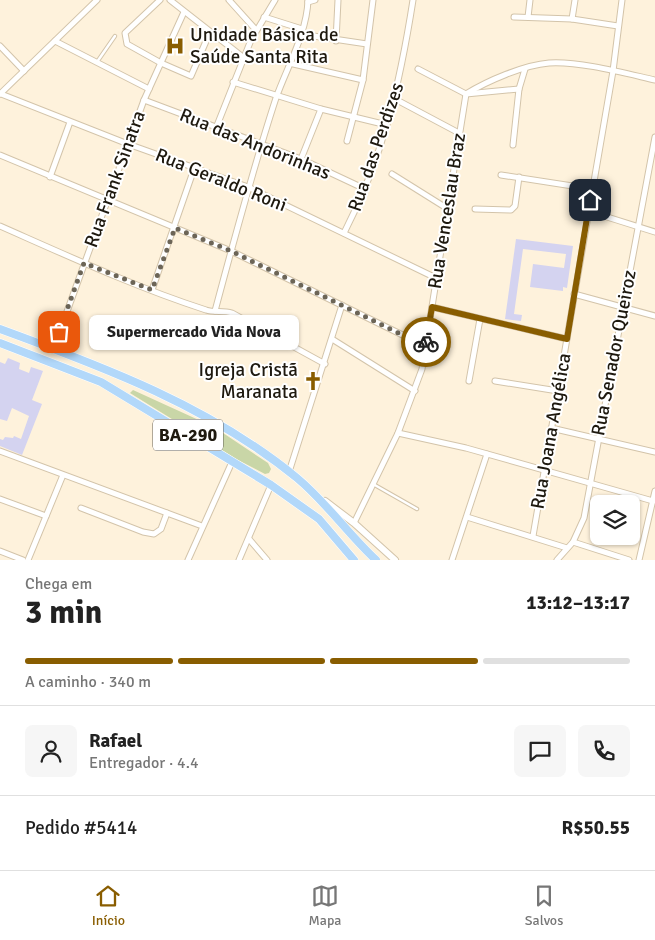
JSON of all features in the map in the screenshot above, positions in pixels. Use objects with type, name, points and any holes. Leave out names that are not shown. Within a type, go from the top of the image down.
[{"type":"main road","name":"BA-290","points":[[2,331],[188,406],[230,430],[289,472],[318,496],[376,560]]},
{"type":"main road","name":"BA-290","points":[[0,343],[102,382],[271,485],[319,519],[354,560]]},
{"type":"street","points":[[0,94],[97,0]]},
{"type":"street","points":[[160,0],[125,32],[124,38],[127,44],[161,63],[191,76],[210,32]]},
{"type":"street","points":[[170,0],[244,58]]},
{"type":"street","points":[[229,0],[256,30]]},
{"type":"street","points":[[216,128],[233,82],[256,30],[275,0]]},
{"type":"street","points":[[215,311],[248,187],[277,97],[301,32],[308,1],[316,0]]},
{"type":"street","points":[[336,41],[338,0]]},
{"type":"street","points":[[347,141],[363,80],[373,0]]},
{"type":"street","name":"Rua das Perdizes","points":[[344,233],[365,189],[395,99],[413,0]]},
{"type":"street","points":[[528,17],[530,0]]},
{"type":"street","points":[[572,19],[575,0]]},
{"type":"street","name":"Rua Joana Angélica","points":[[533,536],[613,71],[622,0]]},
{"type":"street","name":"Rua Frank Sinatra","points":[[53,350],[144,100],[184,12]]},
{"type":"street","points":[[264,17],[301,32],[336,41],[367,44]]},
{"type":"street","points":[[514,17],[572,19],[618,26]]},
{"type":"street","points":[[54,41],[149,89]]},
{"type":"street","points":[[0,46],[24,71]]},
{"type":"street","points":[[466,94],[492,81],[525,69],[549,63],[613,71],[655,80]]},
{"type":"street","points":[[289,64],[363,80]]},
{"type":"street","points":[[418,69],[466,94],[519,89]]},
{"type":"street","points":[[513,144],[519,89],[525,69]]},
{"type":"street","points":[[233,82],[277,97],[387,124]]},
{"type":"street","name":"Rua Geraldo Roni","points":[[0,94],[128,144],[194,166],[248,187],[436,278]]},
{"type":"street","name":"Rua Venceslau Braz","points":[[354,523],[398,433],[422,369],[466,94]]},
{"type":"street","points":[[395,99],[459,133]]},
{"type":"street","name":"Rua das Andorinhas","points":[[144,100],[261,146],[301,159],[365,189]]},
{"type":"street","points":[[301,159],[321,109]]},
{"type":"street","points":[[50,177],[70,122]]},
{"type":"street","name":"Rua Senador Queiroz","points":[[557,560],[574,542],[584,518],[655,137]]},
{"type":"street","points":[[0,155],[231,251],[425,346]]},
{"type":"street","points":[[152,290],[175,228],[194,166]]},
{"type":"street","points":[[392,174],[448,209]]},
{"type":"street","points":[[501,175],[592,190]]},
{"type":"street","points":[[475,210],[512,210],[515,206],[519,177]]},
{"type":"street","points":[[588,212],[655,232]]},
{"type":"street","points":[[0,226],[84,263],[152,290],[208,311],[232,313],[325,364]]},
{"type":"street","points":[[574,294],[655,316]]},
{"type":"street","points":[[289,472],[325,364],[342,305]]},
{"type":"street","points":[[432,307],[567,339]]},
{"type":"street","points":[[469,381],[480,319]]},
{"type":"street","points":[[332,339],[415,391]]},
{"type":"street","points":[[495,381],[558,390]]},
{"type":"street","points":[[551,428],[655,452]]},
{"type":"street","points":[[398,433],[487,454],[653,501]]},
{"type":"street","points":[[0,451],[202,526]]},
{"type":"street","points":[[452,560],[487,454]]},
{"type":"street","points":[[188,560],[232,462]]},
{"type":"street","points":[[28,560],[63,475]]},
{"type":"street","points":[[239,560],[271,485]]},
{"type":"street","points":[[639,560],[655,491]]},
{"type":"street","points":[[318,496],[354,523],[395,560]]},
{"type":"street","points":[[0,499],[46,516]]},
{"type":"street","points":[[81,508],[143,532],[154,534],[161,529],[167,513]]},
{"type":"street","points":[[467,517],[567,548]]},
{"type":"street","points":[[249,539],[267,560]]},
{"type":"street","points":[[574,542],[629,560]]},
{"type":"street","points":[[0,551],[24,560]]},
{"type":"lane","points":[[96,63],[114,36]]},
{"type":"lane","points":[[372,484],[417,509]]},
{"type":"green space","points":[[133,390],[214,427],[268,463],[271,469],[269,473],[265,474],[238,460],[130,393]]},
{"type":"building","points":[[516,239],[573,246],[567,288],[563,287],[563,291],[530,287],[533,264],[564,268],[566,254],[523,249],[514,314],[522,315],[521,321],[505,319]]},
{"type":"building","points":[[8,358],[20,363],[19,369],[29,373],[31,367],[43,371],[32,400],[42,404],[22,455],[0,446],[0,439],[3,440],[5,437],[13,438],[14,436],[21,439],[29,416],[12,408],[7,421],[0,419],[0,362],[5,364]]},
{"type":"way so far","points":[[59,332],[84,263],[152,290],[175,228],[231,251],[425,346],[426,342]]},
{"type":"place","name":"Unidade Básica de Saúde Santa Rita","points":[[175,46]]},
{"type":"place","name":"Supermercado Vida Nova","points":[[59,332]]},
{"type":"place","name":"Igreja Cristã Maranata","points":[[313,381]]},
{"type":"route","points":[[426,342],[432,307],[567,339],[590,200]]}]
